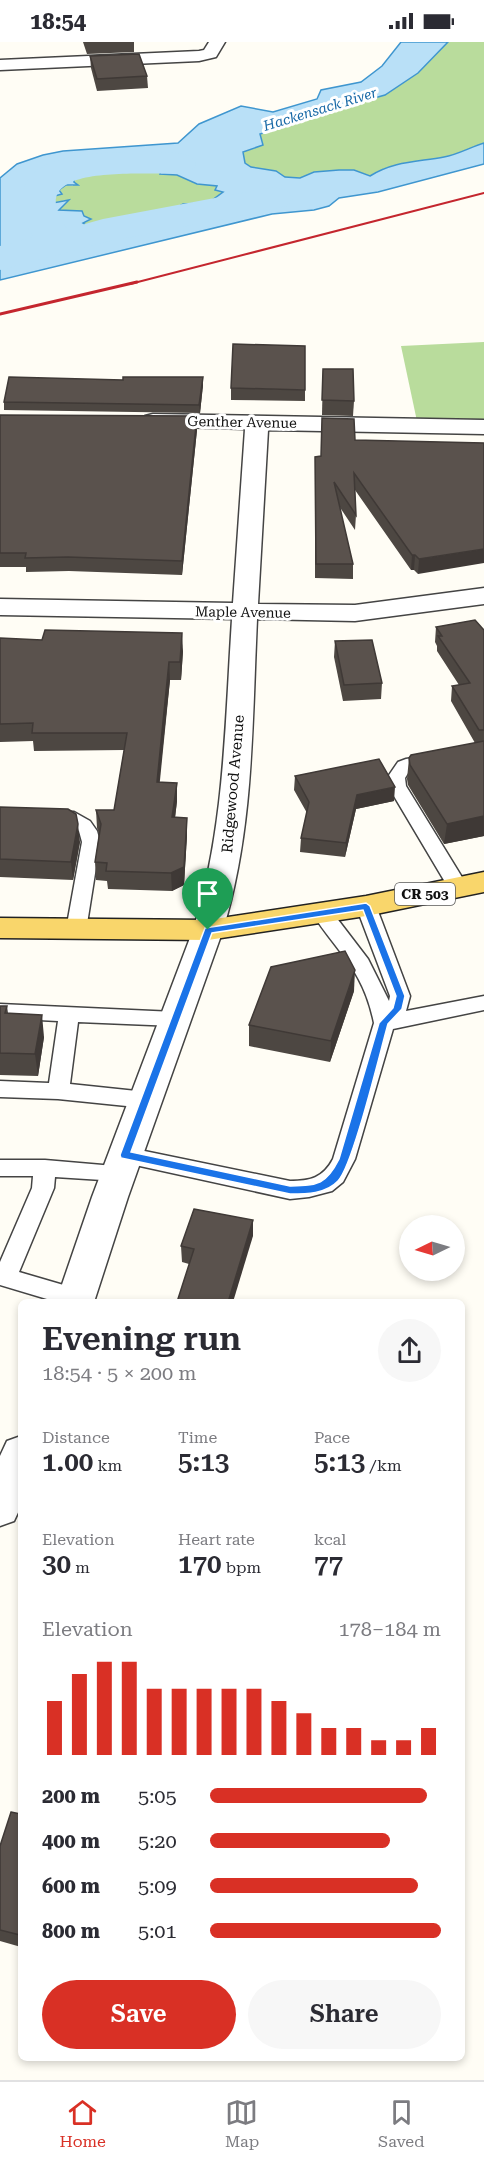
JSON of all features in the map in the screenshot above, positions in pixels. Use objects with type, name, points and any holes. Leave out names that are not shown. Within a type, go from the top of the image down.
[{"type":"main road","name":"CR 503","points":[[0,928],[208,930],[366,906],[471,885]]},
{"type":"street","points":[[0,65],[199,56],[210,54],[218,42]]},
{"type":"street","name":"Genther Avenue","points":[[128,420],[484,427]]},
{"type":"street","name":"Ridgewood Avenue","points":[[76,1299],[122,1164],[219,899],[232,825],[257,422]]},
{"type":"street","name":"Maple Avenue","points":[[0,607],[355,613],[484,596]]},
{"type":"street","points":[[0,1508],[18,1461]]},
{"type":"lane","points":[[471,885],[397,786],[396,778],[404,766],[412,763],[484,752]]},
{"type":"lane","points":[[0,816],[74,819],[81,822],[87,829],[92,842],[76,930]]},
{"type":"lane","points":[[0,1168],[122,1164],[290,1190],[314,1189],[335,1178],[344,1159],[384,1023],[397,1009],[400,996],[366,906]]},
{"type":"lane","points":[[322,913],[357,956],[378,995],[384,1023]]},
{"type":"lane","points":[[384,1023],[484,1003]]},
{"type":"lane","points":[[0,1011],[175,1019]]},
{"type":"lane","points":[[58,1091],[69,1013]]},
{"type":"lane","points":[[0,1089],[58,1091],[146,1100]]},
{"type":"lane","points":[[45,1168],[43,1188],[2,1276],[73,1299]]},
{"type":"green space","points":[[448,42],[484,42],[484,143],[449,156],[387,167],[370,176],[354,170],[339,170],[314,172],[300,178],[285,177],[276,171],[251,167],[245,163],[242,152],[262,145],[260,134],[287,126],[299,119],[385,95],[418,73]]},
{"type":"green space","points":[[79,165],[84,166],[86,171],[104,171],[106,165],[142,167],[161,171],[163,174],[177,175],[197,184],[217,186],[223,192],[208,203],[183,204],[185,213],[167,220],[143,218],[87,225],[83,223],[91,219],[84,216],[82,212],[59,210],[66,200],[53,203],[47,198],[62,194],[59,190],[66,185],[73,186],[74,179],[63,175],[72,174]]},
{"type":"green space","points":[[484,342],[484,427],[418,426],[401,346]]},
{"type":"water","points":[[401,42],[448,42],[418,73],[385,95],[300,119],[287,126],[260,134],[263,145],[243,152],[245,163],[251,167],[276,171],[285,177],[300,178],[314,172],[339,170],[354,170],[370,176],[388,167],[449,156],[484,143],[484,164],[378,192],[339,198],[329,206],[314,210],[272,214],[0,280],[0,178],[17,164],[63,151],[178,143],[199,124],[241,106],[273,112],[317,99],[321,90],[361,82],[382,66]],"holes":[[[106,165],[125,165],[129,168],[143,165],[149,170],[161,171],[160,174],[177,175],[197,184],[217,186],[215,190],[223,192],[208,203],[181,205],[184,213],[179,216],[86,225],[83,223],[91,219],[84,216],[82,211],[59,210],[69,200],[53,203],[47,198],[62,194],[59,190],[66,185],[78,185],[74,179],[63,174],[81,172],[77,167],[84,166],[86,171],[105,171],[103,166]]]},
{"type":"building","points":[[139,54],[147,76],[97,79],[90,56]]},
{"type":"building","points":[[233,344],[305,346],[305,390],[231,388]]},
{"type":"building","points":[[323,369],[353,369],[354,401],[322,400]]},
{"type":"building","points":[[9,377],[123,380],[123,377],[203,377],[199,405],[4,402]]},
{"type":"building","points":[[0,415],[197,416],[182,561],[68,557],[25,558],[26,553],[0,553]]},
{"type":"building","points":[[322,418],[354,419],[355,440],[484,443],[484,549],[419,559],[412,555],[354,473],[356,515],[334,482],[353,564],[316,564],[315,457],[321,456]]},
{"type":"building","points":[[475,620],[484,630],[484,730],[479,730],[452,686],[470,683],[438,636],[442,636],[436,627]]},
{"type":"building","points":[[45,630],[182,633],[180,662],[169,662],[157,782],[177,783],[172,817],[187,818],[184,867],[171,873],[106,871],[107,863],[95,862],[101,824],[96,810],[114,810],[127,733],[32,733],[33,723],[0,724],[0,638],[42,640]]},
{"type":"building","points":[[372,640],[382,683],[344,685],[335,641]]},
{"type":"building","points":[[484,741],[484,816],[447,824],[410,765],[409,758],[411,755]]},
{"type":"building","points":[[379,759],[395,787],[357,795],[346,843],[301,838],[309,802],[295,776]]},
{"type":"building","points":[[0,807],[68,809],[76,814],[78,824],[71,862],[0,859]]},
{"type":"building","points":[[345,951],[355,970],[331,1041],[249,1025],[271,967]]},
{"type":"building","points":[[0,1006],[7,1006],[5,1013],[42,1015],[35,1054],[0,1053]]},
{"type":"building","points":[[194,1209],[253,1220],[229,1299],[178,1299],[194,1249],[181,1246]]},
{"type":"building","points":[[11,1812],[18,1813],[18,1934],[0,1930],[0,1846]]},
{"type":"waterway","name":"Hackensack River","points":[[52,235],[42,221],[36,203],[44,184],[57,174],[90,165],[178,164]]},
{"type":"waterway","name":"Hackensack River","points":[[0,258],[103,231],[274,198]]},
{"type":"railway","points":[[130,284],[484,193]]},
{"type":"railway","points":[[0,314],[137,282]]},
{"type":"route","points":[[366,906],[400,996],[397,1009],[384,1023],[344,1159],[335,1178],[324,1185],[314,1189],[290,1190],[125,1155],[195,971],[208,930],[366,906]]}]
